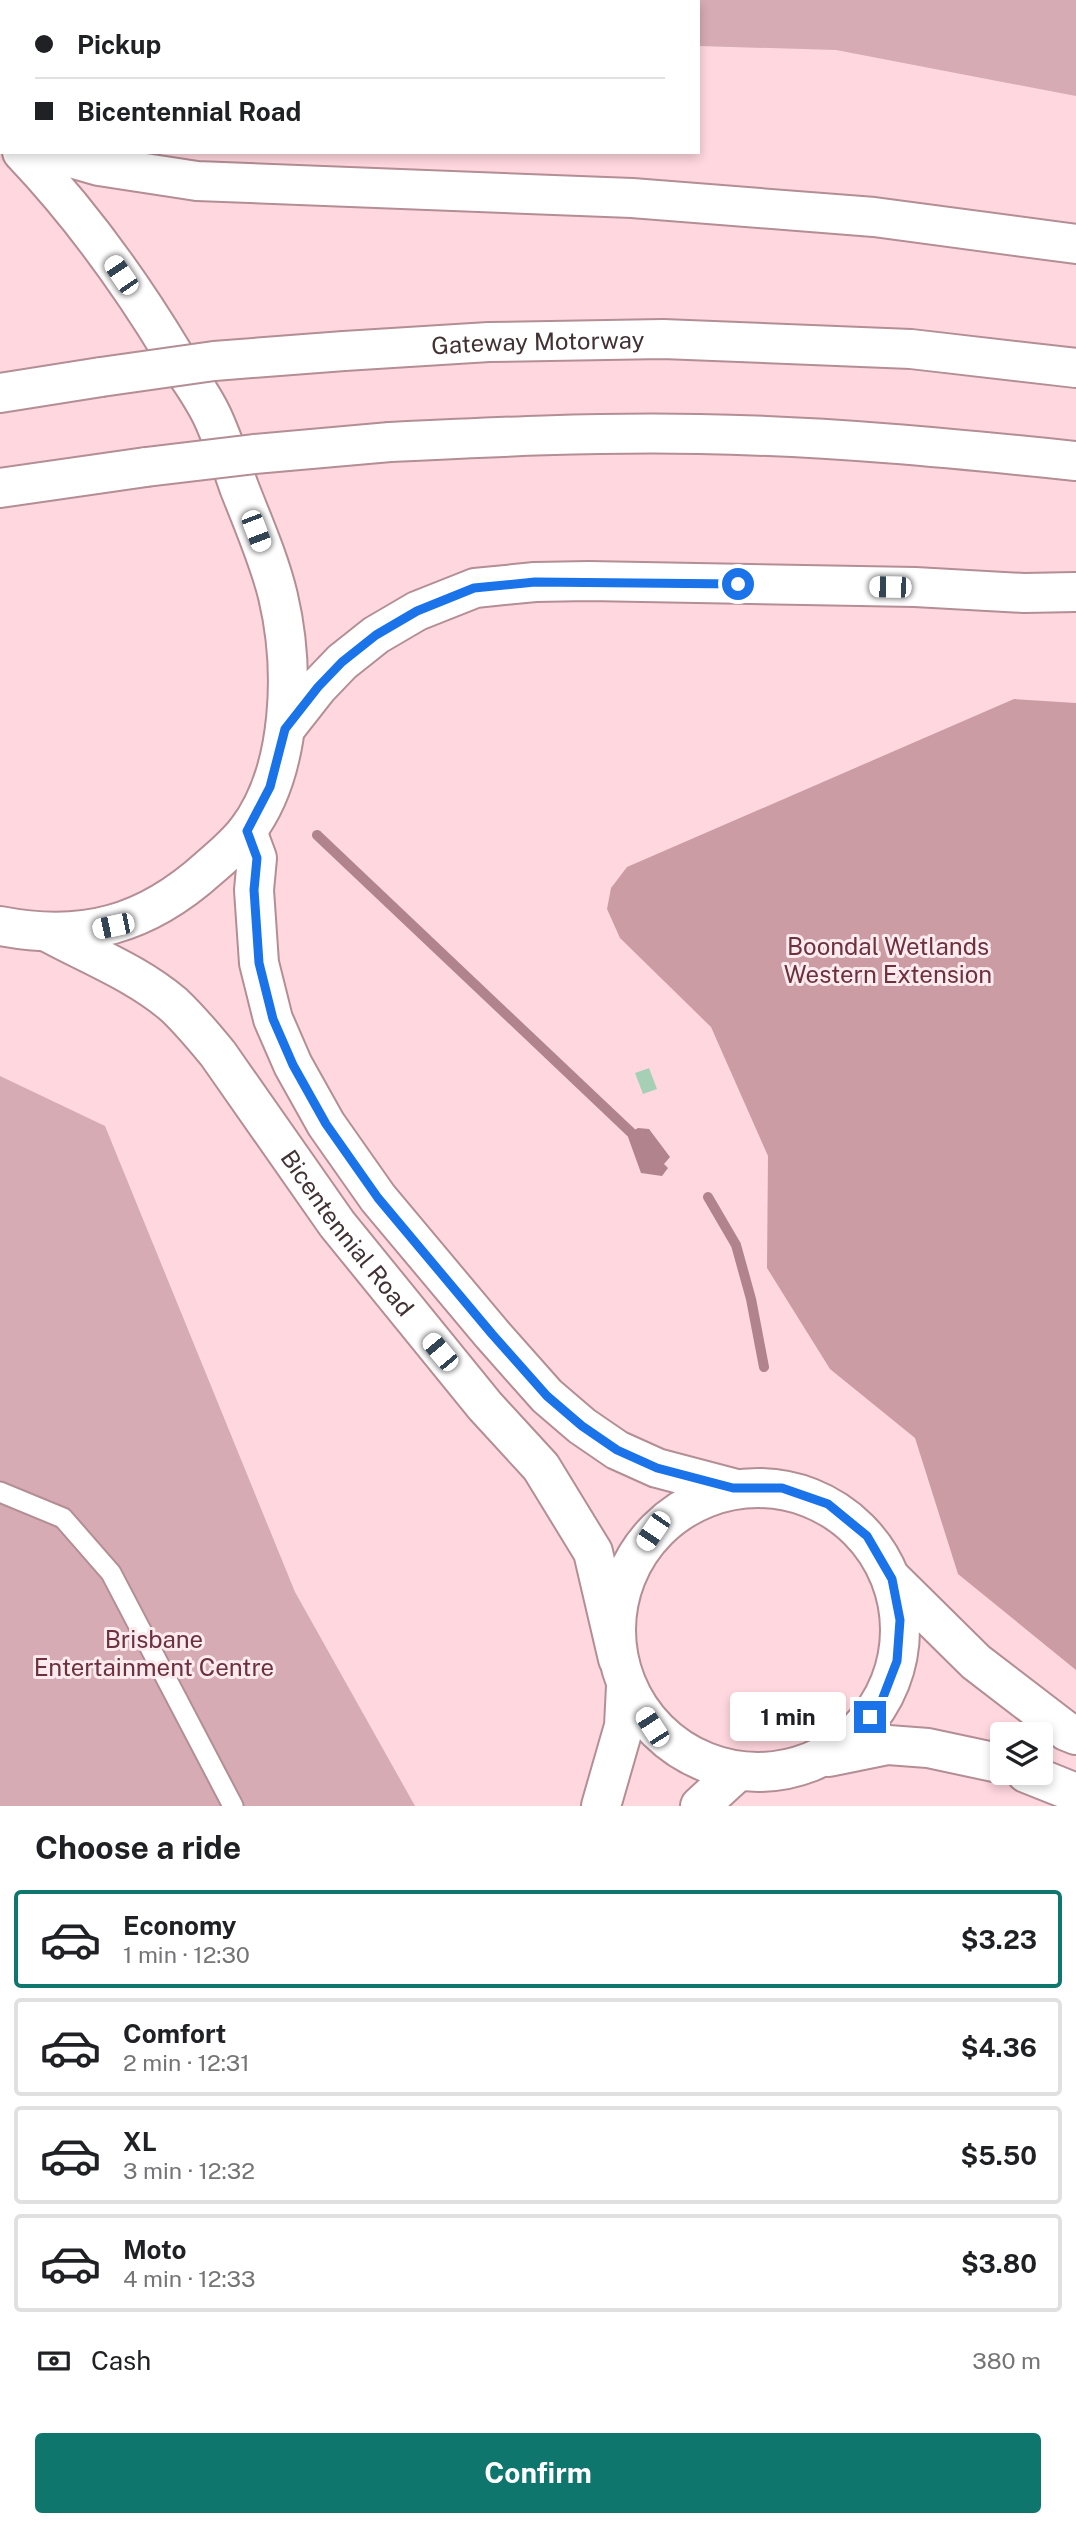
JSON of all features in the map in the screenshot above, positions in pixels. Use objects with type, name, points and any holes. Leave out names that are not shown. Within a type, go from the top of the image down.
[{"type":"main road","points":[[0,926],[49,933],[91,931],[113,926],[143,913],[186,889],[247,831],[270,787],[285,729],[285,651],[278,597],[265,554],[212,416],[153,320],[90,229],[24,154]]},
{"type":"main road","points":[[57,154],[99,166],[197,181],[632,198],[874,217],[1076,244]]},
{"type":"main road","name":"Gateway Motorway","points":[[0,393],[214,361],[489,342],[663,339],[911,349],[1076,368]]},
{"type":"main road","points":[[0,488],[254,454],[390,442],[503,436],[698,434],[903,444],[1076,461]]},
{"type":"main road","points":[[285,729],[342,662],[376,635],[417,611],[474,588],[535,582],[589,581],[902,587],[1024,593],[1076,592]]},
{"type":"main road","name":"Bicentennial Road","points":[[247,831],[257,858],[254,890],[259,963],[273,1019],[293,1065],[326,1124],[378,1198],[547,1396],[582,1426],[617,1450],[657,1468],[733,1488],[782,1488],[828,1504],[867,1536],[892,1579],[976,1662],[1066,1731],[1076,1735]]},
{"type":"main road","name":"Bicentennial Road","points":[[49,933],[116,966],[173,1004],[196,1028],[218,1054],[337,1224],[485,1406],[541,1467],[593,1552],[622,1673],[652,1727],[691,1757],[737,1772],[781,1772],[823,1758],[888,1745],[928,1748],[990,1761]]},
{"type":"main road","name":"Bicentennial Road","points":[[622,1673],[616,1614],[628,1570],[653,1531],[690,1504],[733,1488]]},
{"type":"main road","name":"Bicentennial Road","points":[[823,1758],[857,1733],[882,1700],[897,1661],[900,1620],[892,1579]]},
{"type":"main road","points":[[601,1806],[624,1726],[622,1673]]},
{"type":"main road","points":[[700,1806],[737,1772]]},
{"type":"main road","points":[[1053,1784],[1076,1793]]},
{"type":"lane","points":[[0,1492],[63,1518],[111,1573],[233,1806]]},
{"type":"green space","points":[[700,0],[1076,0],[1076,96],[836,50],[700,46]]},
{"type":"green space","name":"Boondal Wetlands Western Extension","points":[[1014,699],[1076,703],[1076,1670],[958,1574],[915,1438],[830,1369],[767,1268],[768,1156],[711,1027],[620,938],[607,909],[611,888],[627,867]]},
{"type":"green space","name":"Brisbane Entertainment Centre","points":[[0,1076],[105,1126],[295,1592],[415,1806],[0,1806]]},
{"type":"shaded area","points":[[638,1128],[649,1129],[670,1157],[664,1164],[668,1168],[662,1176],[641,1173],[628,1137]]},
{"type":"building","points":[[649,1068],[657,1089],[643,1094],[635,1073]]},
{"type":"waterway","points":[[317,835],[640,1141]]},
{"type":"waterway","points":[[708,1197],[736,1245],[751,1299],[764,1367]]},
{"type":"route","points":[[738,584],[589,581],[535,582],[474,588],[417,611],[376,635],[342,662],[285,729],[270,787],[247,831],[257,858],[254,890],[259,963],[273,1019],[293,1065],[326,1124],[378,1198],[547,1396],[582,1426],[617,1450],[657,1468],[733,1488],[782,1488],[828,1504],[867,1536],[892,1579],[900,1620],[897,1661],[882,1700],[870,1717]]}]
